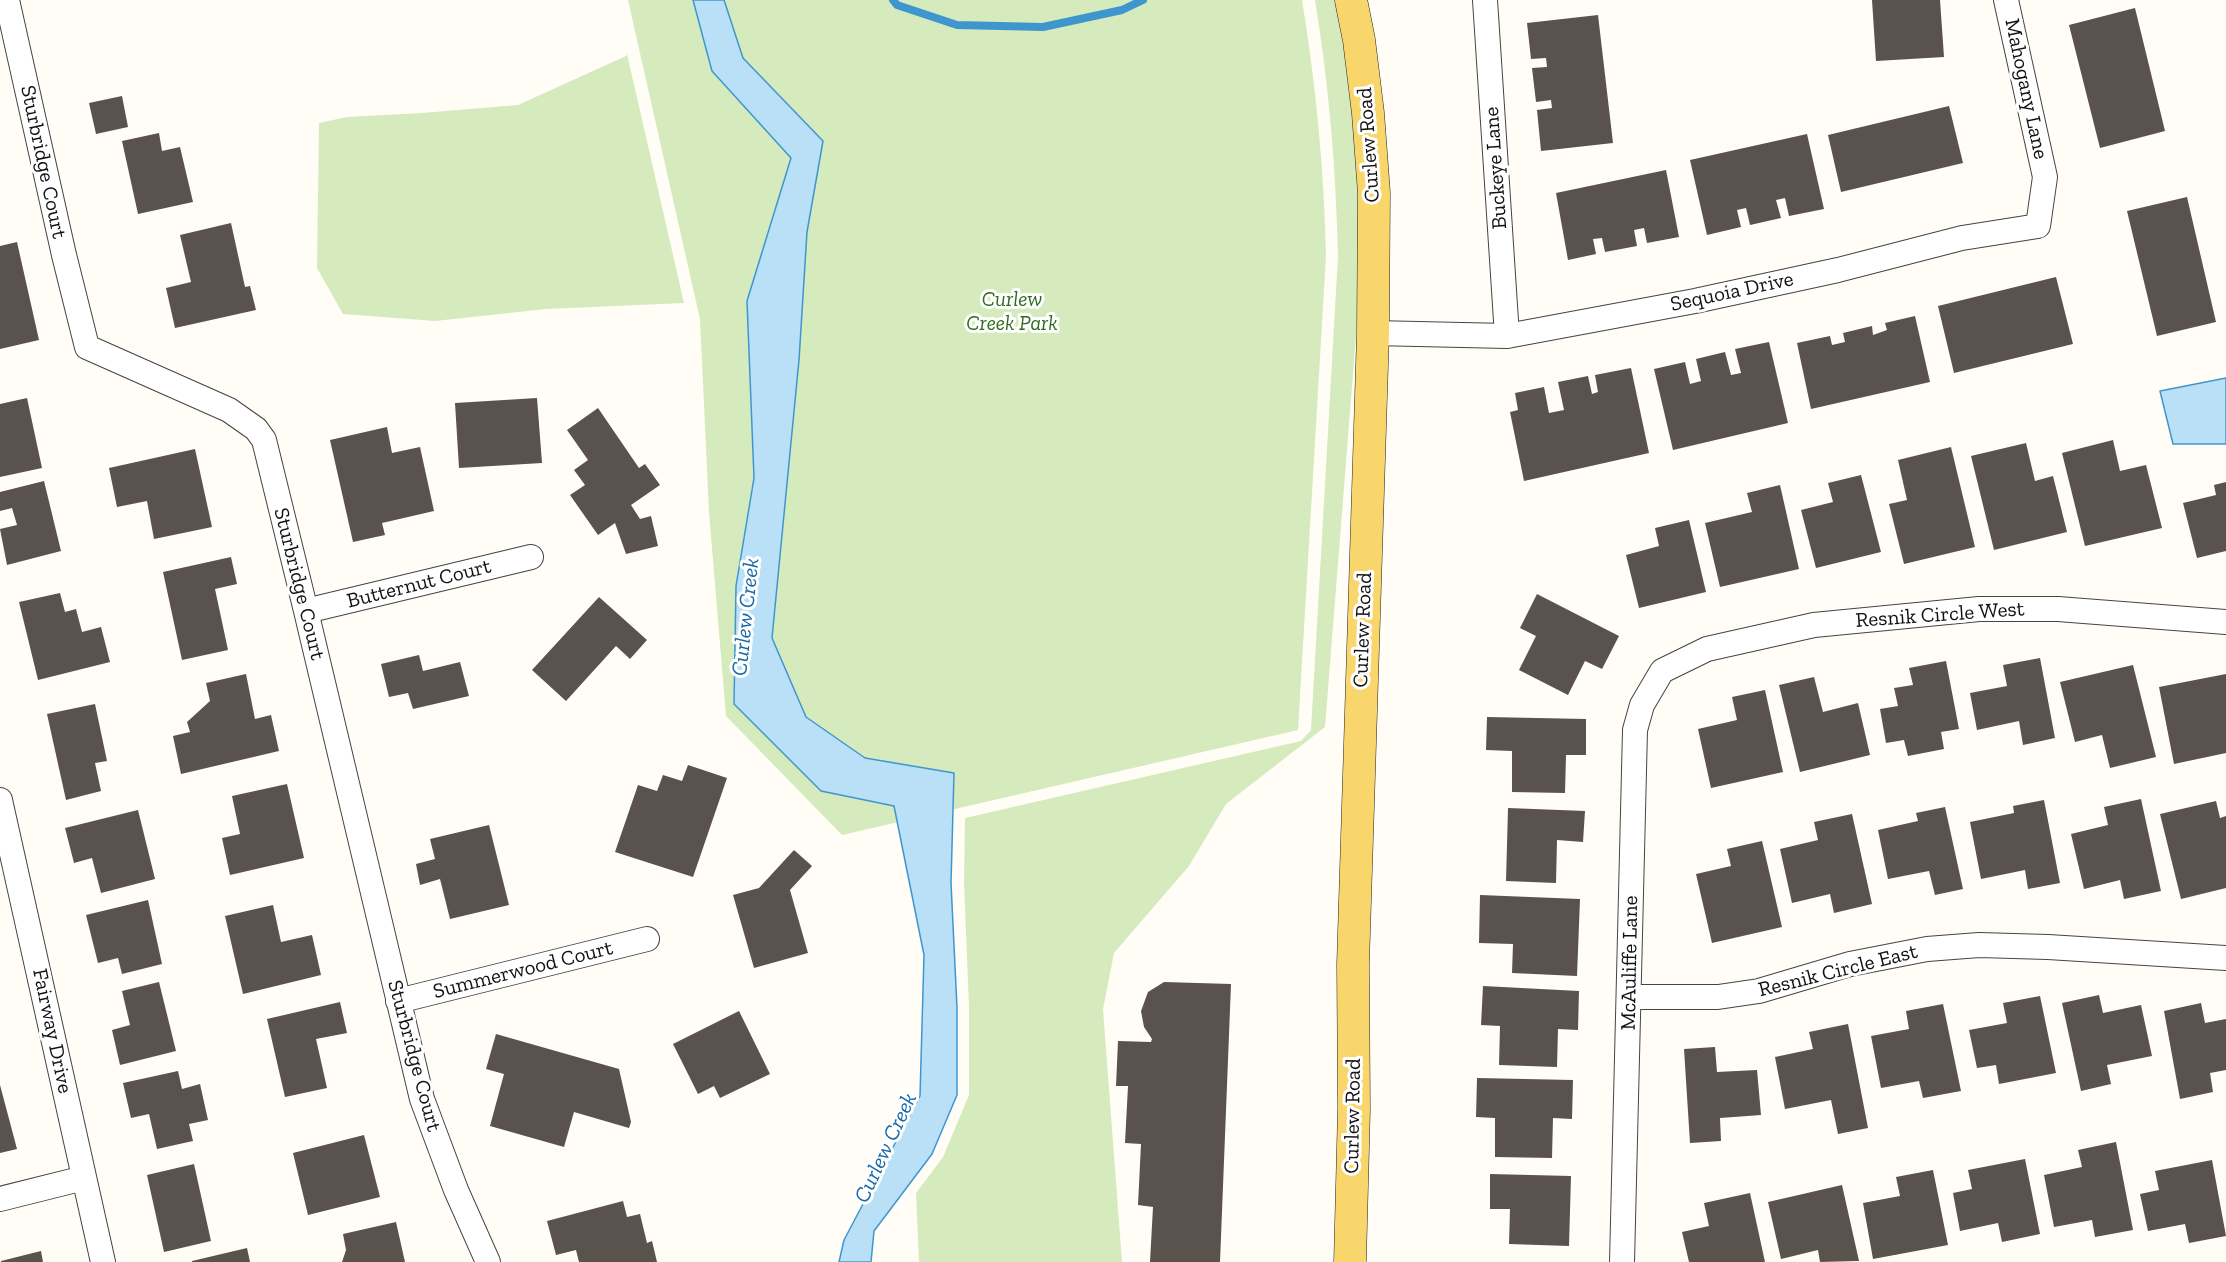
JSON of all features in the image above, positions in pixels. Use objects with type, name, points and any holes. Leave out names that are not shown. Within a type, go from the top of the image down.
[{"type":"main road","name":"Curlew Road","points":[[1350,1262],[1354,1109],[1353,964],[1374,194],[1368,113],[1359,40],[1351,0]]},
{"type":"street","name":"Sturbridge Court","points":[[7,0],[87,347],[229,410],[256,429],[264,440],[422,1099],[456,1190],[488,1262]]},
{"type":"street","name":"Buckeye Lane","points":[[1485,0],[1507,336]]},
{"type":"street","name":"Mahogany Lane","points":[[2007,0],[2045,177]]},
{"type":"street","name":"Sequoia Drive","points":[[1372,333],[1507,336],[1695,301],[1827,273],[1962,238],[2038,226],[2045,177]]},
{"type":"street","name":"Butternut Court","points":[[306,611],[531,557]]},
{"type":"street","name":"Resnik Circle West","points":[[1662,671],[1707,649],[1814,625],[1979,609],[2058,609],[2226,622]]},
{"type":"street","name":"McAuliffe Lane","points":[[1622,1262],[1635,730],[1642,705],[1662,671]]},
{"type":"street","name":"Fairway Drive","points":[[0,800],[7,865],[103,1262]]},
{"type":"street","name":"Summerwood Court","points":[[398,1001],[647,939]]},
{"type":"street","name":"Resnik Circle East","points":[[1630,998],[1718,997],[1759,991],[1850,964],[1928,949],[1978,945],[2226,958]]},
{"type":"street","points":[[0,1199],[84,1178]]},
{"type":"green space","name":"Curlew Creek Park","points":[[628,0],[1302,0],[1318,128],[1326,256],[1298,730],[842,835],[726,716],[709,512],[700,319]]},
{"type":"green space","points":[[1315,0],[1336,0],[1345,42],[1354,115],[1360,208],[1359,298],[1325,727],[1226,804],[1189,866],[1114,953],[1103,1009],[1122,1262],[919,1262],[916,1193],[943,1157],[969,1095],[969,1007],[964,882],[965,818],[1301,741],[1311,730],[1338,256],[1331,128]]},
{"type":"green space","points":[[627,54],[684,303],[546,309],[435,321],[343,314],[317,268],[319,123],[347,117],[518,105]]},
{"type":"water","name":"Curlew Creek","points":[[693,0],[724,0],[743,58],[823,141],[807,232],[799,360],[772,638],[806,717],[865,758],[954,773],[951,883],[957,1008],[957,1095],[932,1154],[874,1231],[871,1262],[839,1262],[844,1240],[920,1096],[924,955],[894,806],[821,791],[734,704],[736,586],[754,478],[747,301],[791,158],[712,71]]},
{"type":"water","points":[[2226,378],[2226,444],[2173,444],[2160,391]]},
{"type":"building","points":[[1872,0],[1940,0],[1944,57],[1876,61]]},
{"type":"building","points":[[2135,8],[2165,131],[2100,148],[2069,25]]},
{"type":"building","points":[[1598,15],[1613,143],[1541,151],[1537,110],[1552,108],[1551,100],[1536,102],[1532,68],[1547,67],[1546,58],[1531,59],[1527,23]]},
{"type":"building","points":[[122,96],[128,127],[96,134],[89,103]]},
{"type":"building","points":[[1949,106],[1963,163],[1841,192],[1828,135]]},
{"type":"building","points":[[159,133],[162,151],[180,147],[193,202],[138,214],[122,141]]},
{"type":"building","points":[[1807,134],[1824,209],[1789,216],[1785,198],[1776,200],[1781,218],[1750,225],[1746,208],[1737,210],[1741,227],[1707,235],[1690,160]]},
{"type":"building","points":[[1666,170],[1679,237],[1647,243],[1644,228],[1634,230],[1637,246],[1605,252],[1602,238],[1593,239],[1596,254],[1568,260],[1556,193]]},
{"type":"building","points":[[2187,197],[2216,322],[2157,336],[2127,211]]},
{"type":"building","points":[[231,223],[245,287],[250,286],[256,310],[175,328],[166,288],[191,282],[180,235]]},
{"type":"building","points":[[17,242],[39,340],[0,349],[0,246]]},
{"type":"building","points":[[2056,277],[2073,344],[1954,373],[1938,306]]},
{"type":"building","points":[[1915,316],[1930,382],[1811,409],[1797,343],[1830,336],[1832,345],[1845,342],[1843,333],[1872,326],[1873,335],[1887,330],[1885,323]]},
{"type":"building","points":[[1769,342],[1788,423],[1673,450],[1654,369],[1685,362],[1690,384],[1701,381],[1696,359],[1725,352],[1731,375],[1741,373],[1735,349]]},
{"type":"building","points":[[1631,368],[1649,453],[1524,481],[1510,412],[1518,410],[1515,393],[1544,387],[1549,413],[1564,410],[1558,382],[1588,376],[1592,394],[1598,392],[1595,375]]},
{"type":"building","points":[[27,398],[42,468],[0,477],[0,404]]},
{"type":"building","points":[[537,398],[542,463],[459,468],[455,403]]},
{"type":"building","points":[[598,408],[639,468],[645,464],[660,485],[631,505],[640,519],[651,516],[658,546],[626,554],[615,523],[598,535],[570,495],[585,485],[574,470],[588,460],[567,430]]},
{"type":"building","points":[[387,427],[392,453],[420,447],[434,511],[382,523],[385,535],[353,542],[330,440]]},
{"type":"building","points":[[2113,440],[2120,471],[2146,465],[2162,528],[2085,546],[2062,453]]},
{"type":"building","points":[[2026,443],[2035,481],[2053,476],[2067,532],[1994,550],[1971,456]]},
{"type":"building","points":[[1951,447],[1975,547],[1904,564],[1889,504],[1907,500],[1898,460]]},
{"type":"building","points":[[195,449],[212,527],[154,539],[147,501],[117,507],[109,468]]},
{"type":"building","points":[[1861,475],[1881,552],[1816,568],[1801,510],[1833,502],[1828,483]]},
{"type":"building","points":[[44,481],[61,551],[7,565],[0,529],[17,525],[12,508],[0,511],[0,492]]},
{"type":"building","points":[[2226,482],[2226,551],[2197,558],[2183,503],[2216,495],[2214,485]]},
{"type":"building","points":[[1780,485],[1799,569],[1720,587],[1705,523],[1752,512],[1747,493]]},
{"type":"building","points":[[1689,520],[1706,592],[1639,608],[1626,555],[1659,546],[1655,528]]},
{"type":"building","points":[[231,557],[237,584],[215,589],[228,650],[182,660],[163,572]]},
{"type":"building","points":[[60,593],[65,612],[76,609],[82,632],[101,627],[110,662],[38,680],[19,602]]},
{"type":"building","points":[[1537,594],[1619,636],[1602,669],[1585,661],[1568,695],[1519,670],[1536,636],[1520,628]]},
{"type":"building","points":[[599,597],[647,640],[630,659],[616,646],[566,701],[532,670]]},
{"type":"building","points":[[419,655],[423,671],[460,662],[469,696],[413,709],[408,693],[389,697],[381,664]]},
{"type":"building","points":[[2040,658],[2055,738],[2023,745],[2019,721],[1977,730],[1970,693],[2007,686],[2003,665]]},
{"type":"building","points":[[1946,661],[1959,729],[1941,732],[1944,749],[1908,756],[1904,740],[1886,743],[1880,709],[1898,706],[1894,688],[1913,685],[1909,668]]},
{"type":"building","points":[[2133,665],[2156,757],[2110,768],[2102,735],[2075,742],[2060,682]]},
{"type":"building","points":[[246,674],[255,719],[271,715],[279,751],[181,774],[173,736],[190,732],[187,722],[210,701],[206,683]]},
{"type":"building","points":[[2226,674],[2226,753],[2174,764],[2159,687]]},
{"type":"building","points":[[1814,677],[1823,712],[1858,703],[1870,755],[1800,772],[1779,685]]},
{"type":"building","points":[[1765,690],[1783,772],[1711,788],[1698,729],[1737,720],[1732,697]]},
{"type":"building","points":[[95,704],[107,761],[95,763],[101,791],[66,800],[47,714]]},
{"type":"building","points":[[1487,717],[1586,719],[1586,755],[1566,755],[1565,793],[1512,792],[1512,751],[1486,750]]},
{"type":"building","points":[[688,765],[727,778],[693,877],[615,852],[638,785],[657,791],[663,775],[682,781]]},
{"type":"building","points":[[287,784],[304,858],[230,875],[222,838],[240,834],[232,796]]},
{"type":"building","points":[[2141,799],[2161,891],[2124,899],[2120,880],[2084,889],[2071,834],[2108,825],[2104,807]]},
{"type":"building","points":[[2044,800],[2060,883],[2028,889],[2025,870],[1981,879],[1970,822],[2014,813],[2013,806]]},
{"type":"building","points":[[2216,801],[2220,818],[2226,816],[2226,888],[2181,899],[2160,814]]},
{"type":"building","points":[[1945,807],[1963,889],[1935,895],[1929,871],[1888,879],[1878,830],[1918,821],[1916,813]]},
{"type":"building","points":[[1508,808],[1585,811],[1583,842],[1557,840],[1556,883],[1506,881]]},
{"type":"building","points":[[138,810],[155,879],[101,893],[92,858],[74,863],[65,828]]},
{"type":"building","points":[[1852,814],[1872,904],[1834,913],[1830,894],[1792,903],[1780,849],[1818,840],[1814,822]]},
{"type":"building","points":[[489,825],[509,905],[450,919],[440,879],[420,885],[416,864],[435,859],[430,839]]},
{"type":"building","points":[[1762,841],[1782,927],[1712,943],[1696,874],[1731,866],[1727,849]]},
{"type":"building","points":[[794,850],[812,866],[790,890],[808,953],[754,968],[733,895],[759,888]]},
{"type":"building","points":[[1480,895],[1580,899],[1577,976],[1512,973],[1513,944],[1479,943]]},
{"type":"building","points":[[148,900],[162,964],[122,974],[118,958],[98,963],[86,915]]},
{"type":"building","points":[[273,905],[281,942],[312,935],[321,975],[243,994],[225,916]]},
{"type":"building","points":[[159,982],[176,1051],[120,1065],[112,1030],[130,1025],[122,991]]},
{"type":"building","points":[[1164,982],[1231,984],[1220,1262],[1150,1262],[1153,1207],[1138,1205],[1141,1144],[1125,1143],[1128,1086],[1116,1086],[1118,1041],[1151,1042],[1152,1039],[1144,1027],[1141,1011],[1148,992]]},
{"type":"building","points":[[1483,986],[1579,991],[1578,1030],[1558,1029],[1557,1067],[1499,1065],[1500,1026],[1481,1025]]},
{"type":"building","points":[[2099,995],[2103,1013],[2141,1005],[2152,1056],[2107,1065],[2111,1084],[2081,1091],[2062,1003]]},
{"type":"building","points":[[2040,996],[2056,1073],[1999,1084],[1996,1065],[1977,1068],[1969,1030],[2007,1023],[2003,1003]]},
{"type":"building","points":[[340,1002],[347,1033],[316,1039],[327,1088],[285,1097],[267,1019]]},
{"type":"building","points":[[2201,1003],[2205,1023],[2226,1019],[2226,1070],[2210,1073],[2213,1092],[2180,1099],[2164,1011]]},
{"type":"building","points":[[1943,1004],[1961,1091],[1923,1098],[1919,1081],[1881,1088],[1871,1036],[1909,1029],[1906,1011]]},
{"type":"building","points":[[739,1011],[770,1074],[720,1098],[714,1086],[698,1094],[673,1044]]},
{"type":"building","points":[[1848,1024],[1868,1128],[1838,1134],[1831,1100],[1785,1109],[1775,1057],[1813,1049],[1809,1032]]},
{"type":"building","points":[[496,1034],[619,1069],[631,1122],[629,1128],[574,1112],[564,1147],[490,1126],[504,1074],[486,1069]]},
{"type":"building","points":[[1715,1047],[1717,1072],[1757,1070],[1761,1115],[1720,1118],[1721,1141],[1690,1143],[1684,1049]]},
{"type":"building","points":[[178,1071],[182,1089],[200,1084],[208,1120],[189,1124],[193,1141],[157,1149],[149,1114],[131,1118],[123,1083]]},
{"type":"building","points":[[1477,1078],[1573,1080],[1572,1119],[1553,1118],[1552,1158],[1495,1157],[1495,1118],[1476,1117]]},
{"type":"building","points":[[0,1085],[17,1149],[0,1153]]},
{"type":"building","points":[[364,1135],[380,1197],[308,1215],[293,1153]]},
{"type":"building","points":[[2116,1142],[2133,1230],[2095,1237],[2092,1220],[2054,1227],[2044,1175],[2082,1167],[2078,1150]]},
{"type":"building","points":[[2025,1159],[2040,1234],[2002,1242],[1998,1223],[1960,1231],[1953,1193],[1972,1189],[1968,1170]]},
{"type":"building","points":[[2212,1160],[2226,1236],[2189,1243],[2185,1224],[2148,1231],[2140,1194],[2159,1190],[2155,1171]]},
{"type":"building","points":[[194,1164],[211,1241],[164,1252],[147,1175]]},
{"type":"building","points":[[1933,1170],[1948,1245],[1873,1259],[1863,1203],[1900,1196],[1896,1177]]},
{"type":"building","points":[[1490,1174],[1571,1176],[1569,1246],[1509,1244],[1510,1209],[1490,1209]]},
{"type":"building","points":[[1842,1185],[1859,1261],[1820,1262],[1818,1250],[1781,1259],[1768,1202]]},
{"type":"building","points":[[1750,1193],[1765,1262],[1689,1262],[1682,1232],[1709,1226],[1704,1203]]},
{"type":"building","points":[[623,1201],[627,1217],[640,1214],[647,1243],[652,1241],[657,1262],[579,1262],[576,1250],[556,1255],[547,1221]]},
{"type":"building","points":[[396,1222],[405,1262],[342,1262],[346,1250],[343,1234]]},
{"type":"building","points":[[247,1248],[250,1262],[192,1262],[192,1261]]},
{"type":"building","points":[[41,1251],[43,1262],[1,1262],[1,1261]]},
{"type":"waterway","points":[[893,0],[897,5],[957,25],[1043,27],[1122,10],[1143,0]]}]
